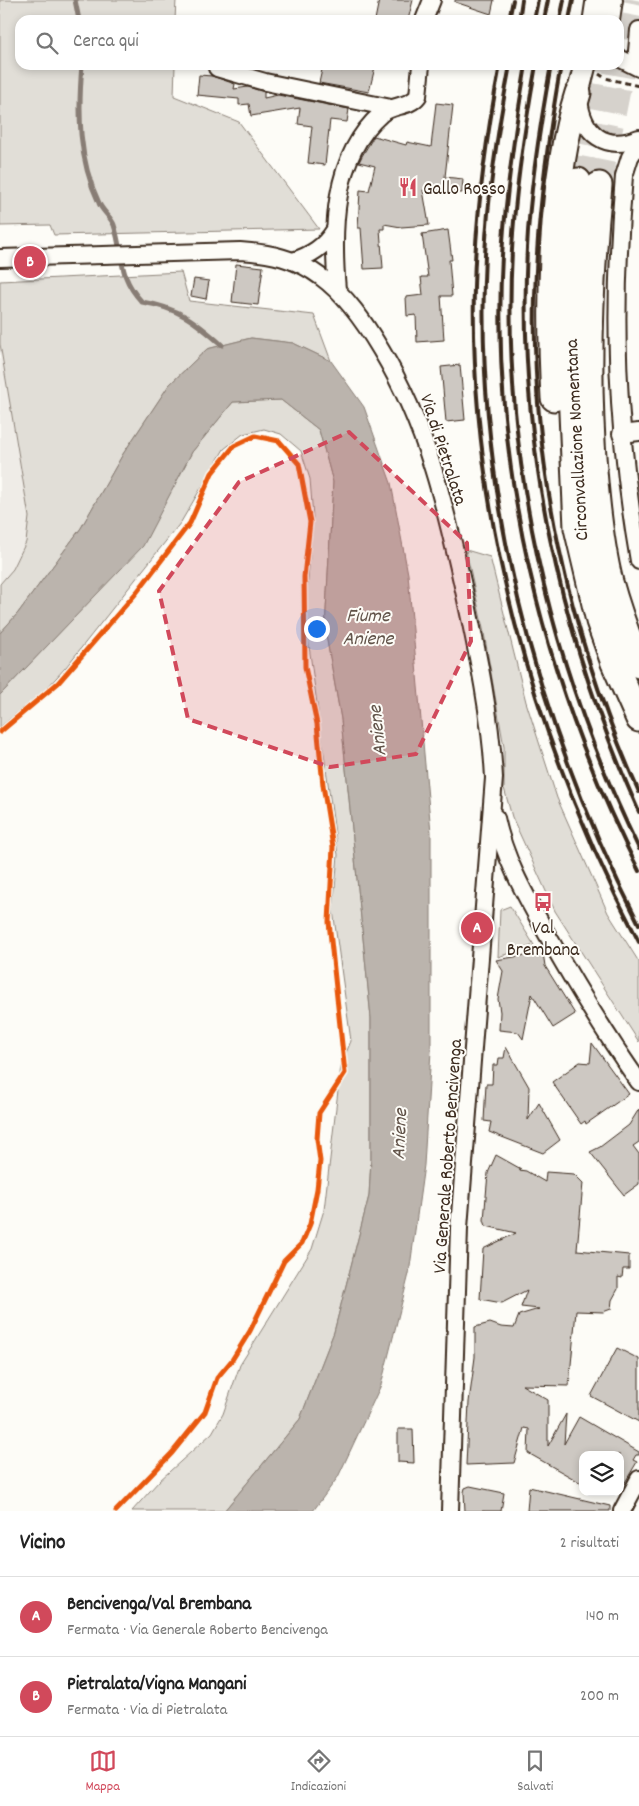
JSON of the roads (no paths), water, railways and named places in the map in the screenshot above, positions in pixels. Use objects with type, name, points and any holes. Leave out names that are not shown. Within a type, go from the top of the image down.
[{"type":"highway","points":[[577,528],[566,496],[562,470],[555,411],[552,325],[553,272],[560,186],[569,122],[578,93]]},
{"type":"highway","name":"Circonvallazione Nomentana","points":[[639,665],[622,621],[610,582],[597,505],[588,402],[589,323],[594,241],[589,183],[569,344],[577,528],[599,621],[634,708],[639,730]]},
{"type":"highway","points":[[594,241],[609,483],[619,548],[639,620]]},
{"type":"main road","points":[[595,15],[597,0]]},
{"type":"main road","points":[[578,93],[588,70]]},
{"type":"street","points":[[426,15],[432,0]]},
{"type":"street","points":[[612,15],[614,0]]},
{"type":"street","points":[[639,30],[637,51],[639,67]]},
{"type":"street","points":[[624,60],[639,67]]},
{"type":"street","points":[[224,70],[265,82],[391,108]]},
{"type":"street","points":[[337,290],[334,231],[347,163],[380,114],[391,108],[411,103],[418,96],[421,70]]},
{"type":"street","points":[[578,93],[584,121],[594,135],[607,141],[618,143],[639,138]]},
{"type":"street","points":[[639,143],[633,149],[627,166],[622,205],[616,322],[621,434],[639,561]]},
{"type":"street","points":[[293,260],[316,251],[329,240],[334,231]]},
{"type":"street","name":"Via di Pietralata","points":[[0,258],[246,252],[273,255],[293,260],[315,272],[337,290],[365,326],[390,364],[407,396],[426,444],[445,510],[472,626],[490,732],[493,804]]},
{"type":"street","points":[[621,434],[639,432]]},
{"type":"street","points":[[493,804],[504,850],[523,890],[588,1006],[639,1082]]},
{"type":"street","name":"Via Generale Roberto Bencivenga","points":[[450,1511],[459,1228],[493,804]]},
{"type":"street","points":[[485,896],[494,883],[501,879],[509,880],[523,890]]},
{"type":"street","points":[[622,1511],[639,1479]]},
{"type":"water","name":"Fiume Aniene","points":[[251,338],[293,343],[331,361],[364,407],[391,483],[408,574],[431,832],[431,1051],[424,1165],[409,1274],[381,1385],[338,1477],[313,1511],[224,1511],[300,1419],[334,1332],[369,1196],[371,1159],[371,1018],[341,719],[325,629],[333,482],[319,430],[281,400],[233,402],[192,452],[143,546],[0,695],[0,633],[18,613],[81,528],[123,454],[169,385],[207,349]]},
{"type":"waterway","points":[[75,0],[78,15]]},
{"type":"waterway","points":[[82,70],[80,118],[83,152],[92,186],[100,206],[114,225],[122,265],[128,283],[142,302],[166,308],[186,317],[195,322],[222,345]]},
{"type":"tunnel","points":[[624,60],[636,0]]},
{"type":"tunnel","points":[[578,181],[599,70]]},
{"type":"tunnel","points":[[599,185],[622,70]]},
{"type":"railway","points":[[510,15],[513,0]]},
{"type":"railway","points":[[520,15],[522,0]]},
{"type":"railway","points":[[535,15],[538,0]]},
{"type":"railway","points":[[545,15],[548,0]]},
{"type":"railway","points":[[561,15],[564,0]]},
{"type":"railway","points":[[570,15],[573,0]]},
{"type":"railway","points":[[499,70],[482,175],[474,286],[475,371],[483,457],[496,541],[515,624],[539,707],[568,787],[602,866],[639,942]]},
{"type":"railway","points":[[509,70],[494,160],[488,207],[485,255],[484,341],[489,428],[501,514],[518,599],[541,683],[569,766],[602,846],[639,924]]},
{"type":"railway","points":[[525,70],[511,160],[502,255],[501,335],[505,414],[515,494],[530,572],[550,649],[575,725],[605,799],[639,871]]},
{"type":"railway","points":[[535,70],[521,157],[512,250],[511,328],[515,405],[524,481],[538,557],[556,632],[580,706],[607,778],[639,849]]},
{"type":"railway","points":[[550,70],[530,202],[527,248],[526,321],[529,393],[537,465],[550,537],[566,607],[587,677],[611,745],[639,812]]},
{"type":"railway","points":[[560,70],[551,123],[536,268],[535,361],[540,424],[548,488],[575,613],[593,674],[639,792]]},
{"type":"place","name":"Gallo Rosso","points":[[408,187]]},
{"type":"place","name":"Pietralata/Vigna Mangani","points":[[30,262]]},
{"type":"place","name":"Val Brembana","points":[[543,902]]},
{"type":"place","name":"Bencivenga/Val Brembana","points":[[477,928]]},
{"type":"water label","name":"Aniene","points":[[376,731]]},
{"type":"water label","name":"Aniene","points":[[398,1134]]}]
